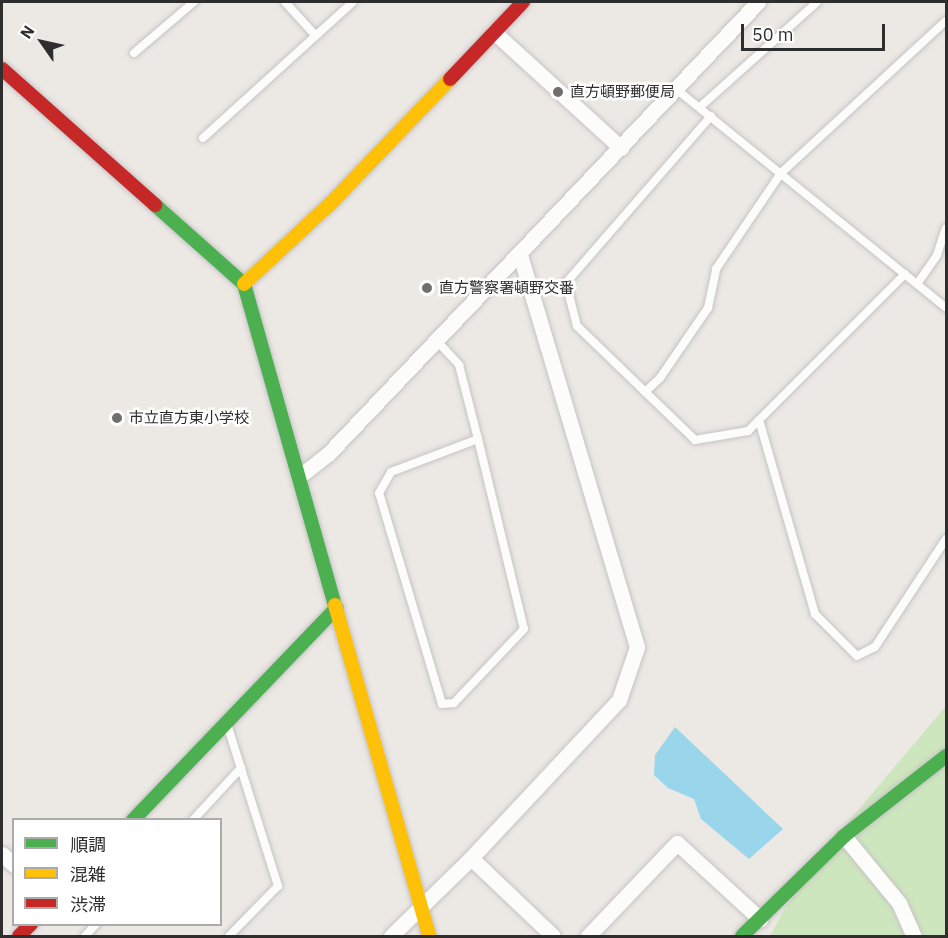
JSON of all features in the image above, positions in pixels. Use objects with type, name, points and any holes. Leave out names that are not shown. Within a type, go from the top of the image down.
[{"type":"street","points":[[244,284],[331,203],[523,2]]},
{"type":"street","points":[[301,476],[328,454],[520,255],[758,2]]},
{"type":"street","points":[[494,32],[621,148]]},
{"type":"street","points":[[4,77],[244,284],[301,476],[429,936]]},
{"type":"street","points":[[392,936],[471,858],[619,700],[637,647],[520,255]]},
{"type":"street","points":[[134,818],[336,608]]},
{"type":"street","points":[[742,936],[844,836],[946,756]]},
{"type":"street","points":[[844,836],[899,903],[914,936]]},
{"type":"street","points":[[588,936],[677,843],[760,919]]},
{"type":"street","points":[[471,858],[552,936]]},
{"type":"lane","points":[[134,53],[194,2]]},
{"type":"lane","points":[[285,2],[315,35]]},
{"type":"lane","points":[[203,138],[353,2]]},
{"type":"lane","points":[[699,107],[817,2]]},
{"type":"lane","points":[[645,392],[660,378],[708,308],[716,269],[781,173],[946,21]]},
{"type":"lane","points":[[676,88],[946,308]]},
{"type":"lane","points":[[711,116],[566,283],[577,326],[695,440],[748,431],[905,274]]},
{"type":"lane","points":[[917,284],[937,255],[946,228]]},
{"type":"lane","points":[[437,341],[459,365],[478,439],[524,629],[454,703],[441,704],[379,493],[392,472],[478,439]]},
{"type":"lane","points":[[759,420],[815,614],[857,656],[875,647],[946,539]]},
{"type":"lane","points":[[226,723],[278,886],[229,936]]},
{"type":"lane","points":[[194,818],[240,768]]},
{"type":"green space","points":[[946,706],[946,936],[770,936],[785,908],[837,835]]},
{"type":"water","points":[[675,727],[783,829],[749,859],[701,819],[694,799],[668,788],[654,775],[655,755]]},
{"type":"traffic: fast","points":[[155,205],[244,284],[335,605]]},
{"type":"traffic: fast","points":[[135,818],[336,608]]},
{"type":"traffic: fast","points":[[742,936],[844,836],[946,756]]},
{"type":"traffic: slow","points":[[244,284],[331,203],[450,79]]},
{"type":"traffic: slow","points":[[335,605],[429,936]]},
{"type":"traffic: jam","points":[[450,79],[523,2]]},
{"type":"traffic: jam","points":[[2,69],[155,205]]},
{"type":"traffic: jam","points":[[19,936],[29,926]]},
{"type":"place","name":"直方頓野郵便局","points":[[558,92]]},
{"type":"place","name":"直方警察署頓野交番","points":[[427,288]]},
{"type":"place","name":"市立直方東小学校","points":[[117,418]]}]
